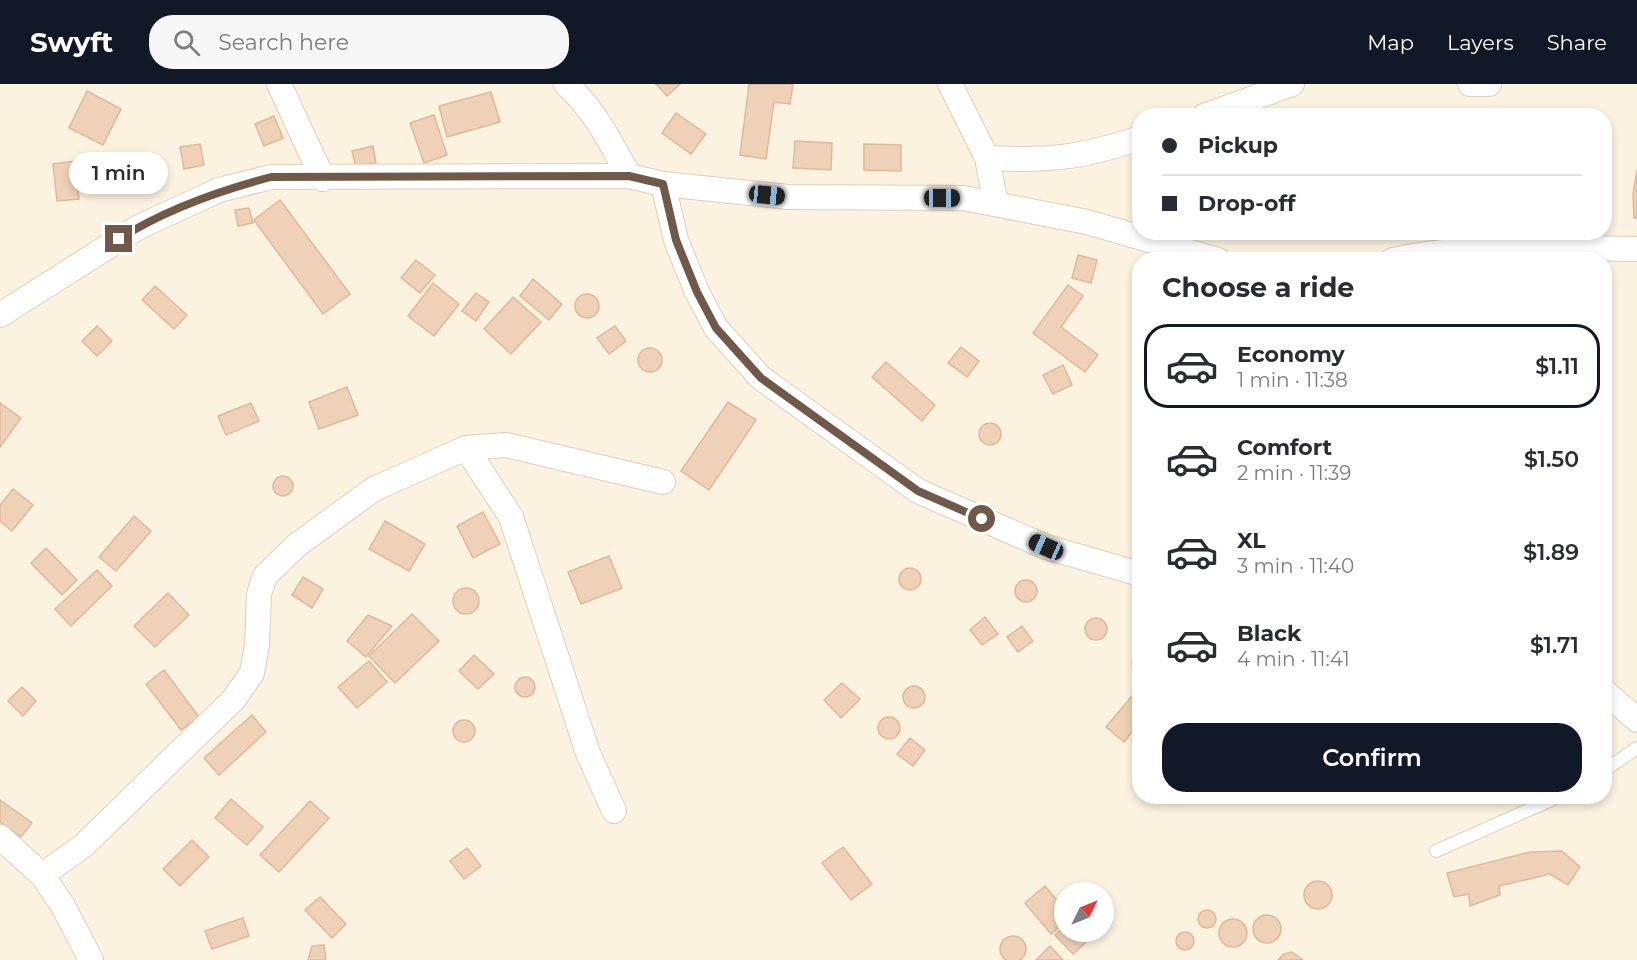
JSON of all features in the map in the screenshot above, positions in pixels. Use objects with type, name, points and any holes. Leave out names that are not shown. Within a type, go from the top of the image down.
[{"type":"street","points":[[279,84],[322,179]]},
{"type":"street","points":[[566,84],[579,96],[607,134],[629,176]]},
{"type":"street","points":[[950,84],[987,158],[996,204]]},
{"type":"street","points":[[1226,108],[1292,84]]},
{"type":"street","points":[[1470,84],[1489,84]]},
{"type":"street","points":[[987,158],[1040,161],[1078,157],[1132,140]]},
{"type":"street","points":[[0,315],[139,227],[219,190],[271,177],[322,179],[629,176],[663,184],[788,197],[963,198],[1087,222],[1132,235]]},
{"type":"street","points":[[663,184],[676,240],[697,292],[716,328],[761,378],[918,491],[1046,547],[1132,572]]},
{"type":"street","points":[[1149,240],[1190,252]]},
{"type":"street","points":[[1443,252],[1501,247],[1637,249]]},
{"type":"street","points":[[42,875],[83,846],[234,699],[252,673],[257,645],[259,594],[265,576],[297,545],[374,489],[466,448],[506,445],[663,483]]},
{"type":"street","points":[[466,448],[511,517],[588,753],[614,811]]},
{"type":"street","points":[[1612,698],[1637,720]]},
{"type":"street","points":[[0,837],[42,875],[63,906],[91,960]]},
{"type":"lane","points":[[1612,765],[1637,748]]},
{"type":"lane","points":[[1437,851],[1542,804]]},
{"type":"building","points":[[656,84],[680,84],[667,96]]},
{"type":"building","points":[[749,84],[793,84],[790,104],[774,102],[766,159],[740,155]]},
{"type":"building","points":[[87,91],[121,109],[103,145],[69,128]]},
{"type":"building","points":[[491,92],[500,122],[447,137],[439,106]]},
{"type":"building","points":[[676,113],[706,134],[691,154],[662,133]]},
{"type":"building","points":[[434,115],[447,155],[424,163],[410,123]]},
{"type":"building","points":[[274,116],[283,138],[264,146],[255,124]]},
{"type":"building","points":[[795,141],[832,143],[831,170],[793,168]]},
{"type":"building","points":[[200,144],[204,165],[184,169],[180,147]]},
{"type":"building","points":[[864,144],[901,145],[901,171],[864,170]]},
{"type":"building","points":[[373,146],[376,163],[356,167],[352,151]]},
{"type":"building","points":[[75,161],[79,199],[57,201],[53,164]]},
{"type":"building","points":[[1637,169],[1637,218],[1634,218],[1633,194]]},
{"type":"building","points":[[280,200],[350,294],[323,314],[254,220]]},
{"type":"building","points":[[249,208],[253,223],[238,226],[235,210]]},
{"type":"building","points":[[1078,255],[1097,260],[1091,283],[1072,278]]},
{"type":"building","points":[[416,260],[435,275],[420,293],[401,278]]},
{"type":"building","points":[[533,279],[562,304],[549,320],[520,296]]},
{"type":"building","points":[[433,283],[459,304],[434,336],[408,316]]},
{"type":"building","points":[[1068,285],[1083,296],[1061,327],[1098,355],[1085,372],[1033,333]]},
{"type":"building","points":[[155,286],[187,315],[174,329],[142,300]]},
{"type":"building","points":[[476,293],[489,302],[476,321],[462,311]]},
{"type":"building","points":[[587,294],[596,297],[599,306],[596,315],[587,318],[578,315],[575,306],[578,297]]},
{"type":"building","points":[[513,297],[541,322],[511,354],[484,329]]},
{"type":"building","points":[[97,326],[112,341],[97,356],[82,341]]},
{"type":"building","points":[[615,326],[626,341],[609,354],[597,338]]},
{"type":"building","points":[[961,347],[979,361],[967,377],[948,363]]},
{"type":"building","points":[[650,348],[659,351],[662,360],[659,369],[650,372],[641,369],[638,360],[641,351]]},
{"type":"building","points":[[886,362],[935,405],[922,421],[872,377]]},
{"type":"building","points":[[1063,365],[1072,385],[1053,394],[1043,375]]},
{"type":"building","points":[[347,387],[358,415],[319,429],[309,402]]},
{"type":"building","points":[[728,402],[756,420],[709,490],[681,471]]},
{"type":"building","points":[[0,403],[21,418],[0,447]]},
{"type":"building","points":[[251,403],[259,421],[226,435],[218,416]]},
{"type":"building","points":[[990,423],[998,426],[1001,434],[998,442],[990,445],[982,442],[979,434],[982,426]]},
{"type":"building","points":[[283,476],[290,479],[293,486],[290,493],[283,496],[276,493],[273,486],[276,479]]},
{"type":"building","points":[[13,489],[33,505],[12,531],[0,521],[0,505]]},
{"type":"building","points":[[483,512],[500,544],[473,558],[457,526]]},
{"type":"building","points":[[134,516],[151,531],[116,571],[99,557]]},
{"type":"building","points":[[385,521],[425,544],[409,571],[369,549]]},
{"type":"building","points":[[46,548],[77,580],[62,595],[31,563]]},
{"type":"building","points":[[609,556],[622,588],[581,604],[568,572]]},
{"type":"building","points":[[910,568],[918,571],[921,579],[918,587],[910,590],[902,587],[899,579],[902,571]]},
{"type":"building","points":[[97,570],[112,586],[71,626],[55,609]]},
{"type":"building","points":[[303,577],[323,589],[312,608],[292,595]]},
{"type":"building","points":[[1026,580],[1034,583],[1037,591],[1034,599],[1026,602],[1018,599],[1015,591],[1018,583]]},
{"type":"building","points":[[466,588],[475,592],[479,601],[475,610],[466,614],[457,610],[453,601],[457,592]]},
{"type":"building","points":[[168,593],[189,615],[155,647],[134,626]]},
{"type":"building","points":[[412,614],[439,641],[395,683],[369,656]]},
{"type":"building","points":[[368,615],[392,626],[366,657],[347,641]]},
{"type":"building","points":[[985,617],[998,634],[982,645],[970,630]]},
{"type":"building","points":[[1096,618],[1104,621],[1107,629],[1104,637],[1096,640],[1088,637],[1085,629],[1088,621]]},
{"type":"building","points":[[1022,626],[1033,641],[1018,652],[1007,637]]},
{"type":"building","points":[[474,655],[494,674],[478,689],[459,671]]},
{"type":"building","points":[[369,661],[387,682],[357,708],[338,687]]},
{"type":"building","points":[[164,670],[199,717],[181,730],[146,684]]},
{"type":"building","points":[[525,677],[532,680],[535,687],[532,694],[525,697],[518,694],[515,687],[518,680]]},
{"type":"building","points":[[842,683],[860,699],[841,718],[824,700]]},
{"type":"building","points":[[914,686],[922,689],[925,697],[922,705],[914,708],[906,705],[903,697],[906,689]]},
{"type":"building","points":[[22,687],[36,701],[23,716],[8,701]]},
{"type":"building","points":[[1132,696],[1132,732],[1124,742],[1106,727]]},
{"type":"building","points":[[252,715],[266,732],[219,775],[204,758]]},
{"type":"building","points":[[889,717],[897,720],[900,728],[897,736],[889,739],[881,736],[878,728],[881,720]]},
{"type":"building","points":[[464,720],[472,723],[475,731],[472,739],[464,742],[456,739],[453,731],[456,723]]},
{"type":"building","points":[[910,738],[925,750],[913,766],[897,754]]},
{"type":"building","points":[[231,799],[263,827],[247,845],[215,818]]},
{"type":"building","points":[[0,800],[32,823],[21,837],[0,822]]},
{"type":"building","points":[[310,801],[329,818],[279,872],[260,855]]},
{"type":"building","points":[[192,840],[209,857],[180,886],[163,869]]},
{"type":"building","points":[[843,847],[872,884],[851,900],[822,863]]},
{"type":"building","points":[[467,848],[481,866],[464,879],[450,861]]},
{"type":"building","points":[[1562,851],[1580,867],[1568,885],[1550,874],[1499,886],[1500,895],[1470,906],[1469,894],[1454,897],[1447,873],[1530,852]]},
{"type":"building","points":[[1318,881],[1328,885],[1332,895],[1328,905],[1318,909],[1308,905],[1304,895],[1308,885]]},
{"type":"building","points":[[1045,886],[1054,897],[1054,931],[1051,934],[1025,903]]},
{"type":"building","points":[[320,897],[346,924],[332,938],[305,910]]},
{"type":"building","points":[[1207,910],[1213,913],[1216,919],[1213,925],[1207,928],[1201,925],[1198,919],[1201,913]]},
{"type":"building","points":[[1267,915],[1277,919],[1281,929],[1277,939],[1267,943],[1257,939],[1253,929],[1257,919]]},
{"type":"building","points":[[243,918],[249,936],[212,949],[205,931]]},
{"type":"building","points":[[1233,919],[1243,923],[1247,933],[1243,943],[1233,947],[1223,943],[1219,933],[1223,923]]},
{"type":"building","points":[[1185,932],[1191,935],[1194,941],[1191,947],[1185,950],[1179,947],[1176,941],[1179,935]]},
{"type":"building","points":[[1008,937],[1018,937],[1025,944],[1025,954],[1018,961],[1008,961],[1001,954],[1001,944]]},
{"type":"building","points":[[1062,942],[1086,942],[1073,954]]},
{"type":"building","points":[[324,945],[326,960],[308,960],[312,946]]},
{"type":"building","points":[[1050,946],[1063,960],[1036,960]]},
{"type":"building","points":[[1292,952],[1303,960],[1278,960],[1284,954]]},
{"type":"route","points":[[119,239],[139,227],[219,190],[271,177],[422,179],[629,176],[663,184],[676,240],[697,292],[716,328],[761,378],[918,491],[982,519]]}]
